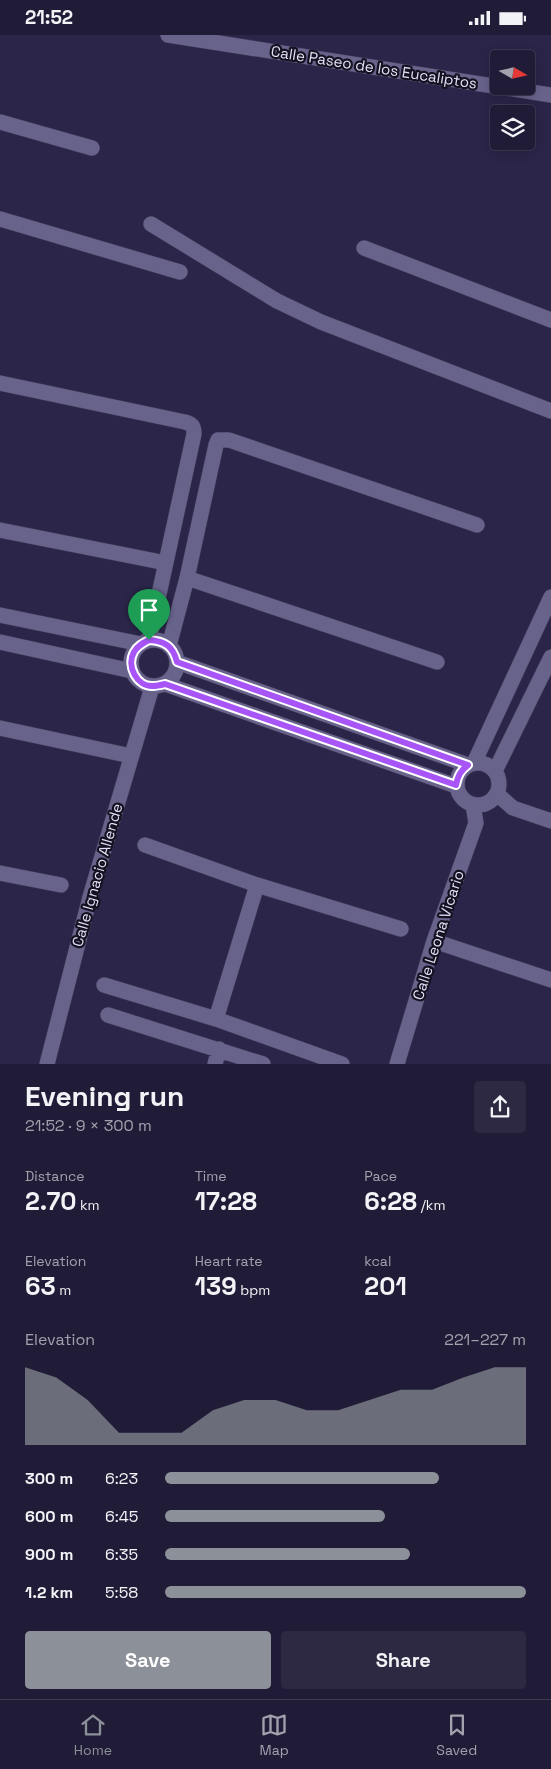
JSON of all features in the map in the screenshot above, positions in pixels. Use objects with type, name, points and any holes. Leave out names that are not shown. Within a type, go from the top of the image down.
[{"type":"street","name":"Calle Paseo de los Eucaliptos","points":[[168,35],[551,95]]},
{"type":"street","points":[[0,122],[92,148]]},
{"type":"street","points":[[0,219],[180,272]]},
{"type":"street","points":[[151,224],[277,301],[321,323],[551,411]]},
{"type":"street","points":[[364,248],[551,320]]},
{"type":"street","points":[[0,383],[185,422],[192,424],[194,428],[166,563],[145,642],[134,651],[131,661],[132,671],[140,682],[158,685],[456,785]]},
{"type":"street","points":[[169,646],[187,578],[218,440],[229,440],[477,525]]},
{"type":"street","points":[[0,530],[166,563]]},
{"type":"street","points":[[187,578],[437,662]]},
{"type":"street","points":[[177,662],[471,764],[482,763],[489,766],[495,771],[499,782],[497,794],[487,804],[473,805],[465,801],[459,794],[456,785],[457,777],[461,770],[471,764],[546,619],[551,597]]},
{"type":"street","points":[[0,615],[145,642],[160,641],[169,646],[177,662],[174,675],[158,685]]},
{"type":"street","points":[[0,642],[132,671]]},
{"type":"street","points":[[495,771],[551,657]]},
{"type":"street","name":"Calle Ignacio Allende","points":[[47,1064],[90,897],[131,756],[158,685]]},
{"type":"street","points":[[0,728],[131,756]]},
{"type":"street","points":[[497,794],[513,808],[551,821]]},
{"type":"street","name":"Calle Leona Vicario","points":[[397,1064],[434,941],[476,823],[473,805]]},
{"type":"street","points":[[145,845],[257,885],[401,929]]},
{"type":"street","points":[[0,873],[61,885]]},
{"type":"street","points":[[216,1019],[257,885]]},
{"type":"street","points":[[434,941],[551,979]]},
{"type":"street","points":[[104,985],[216,1019],[342,1064]]},
{"type":"street","points":[[108,1015],[217,1057],[263,1064]]},
{"type":"route","points":[[149,640],[160,641],[169,646],[177,662],[468,765],[461,770],[457,777],[456,785],[165,684],[152,687],[140,682],[132,671],[131,661],[134,651],[141,644],[149,640]]}]
